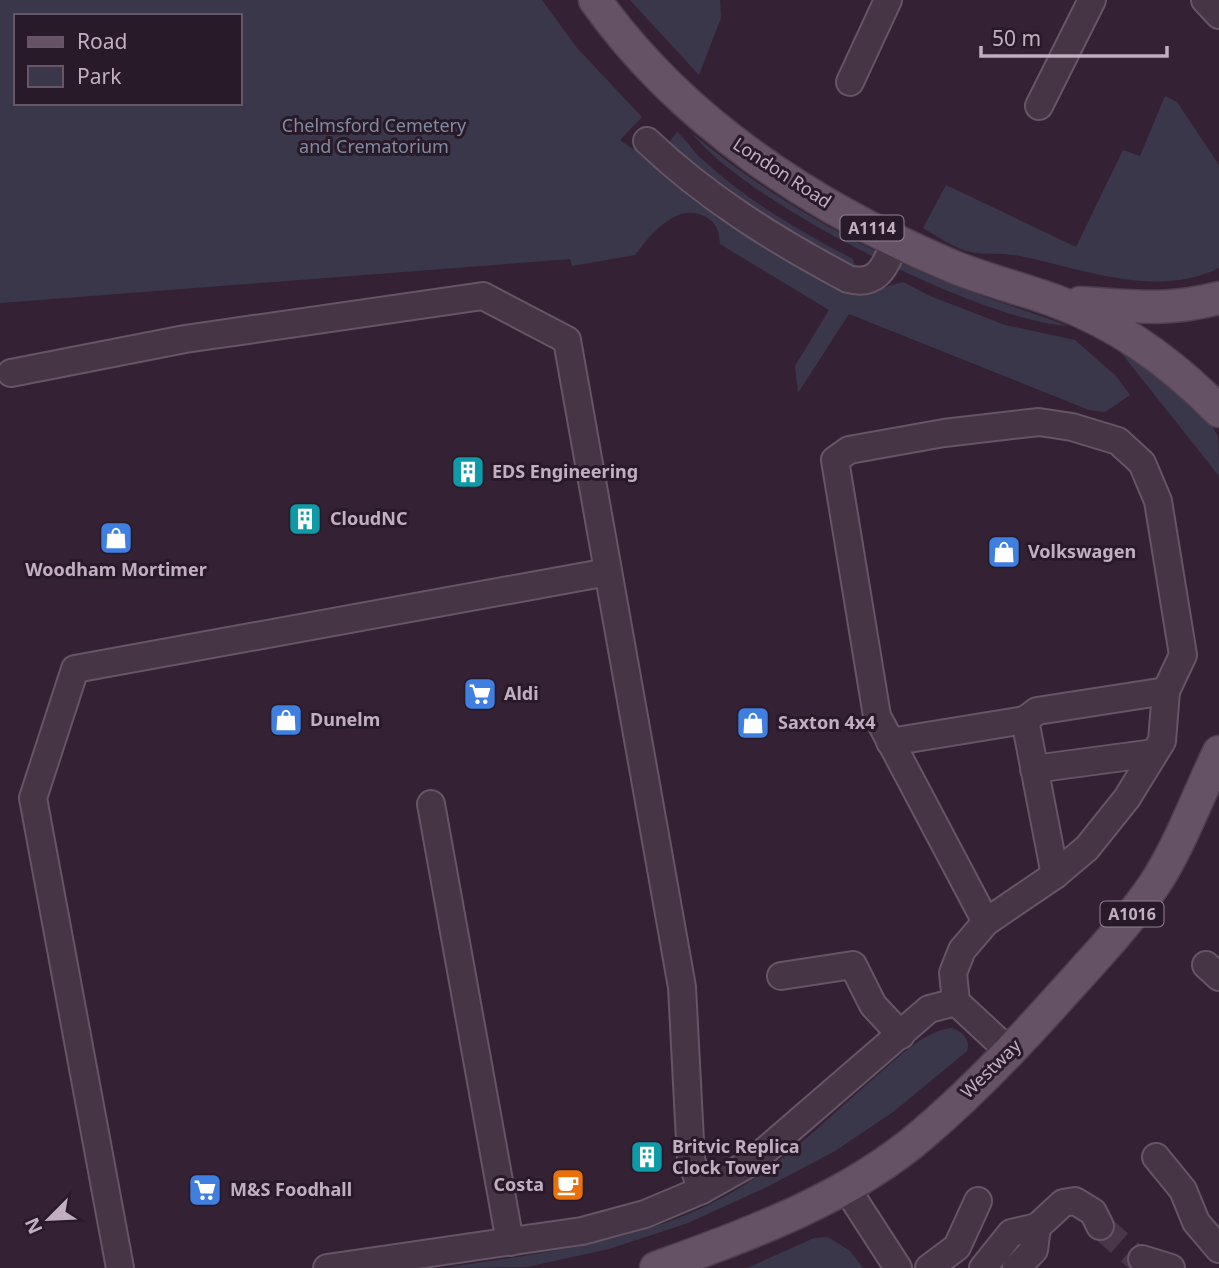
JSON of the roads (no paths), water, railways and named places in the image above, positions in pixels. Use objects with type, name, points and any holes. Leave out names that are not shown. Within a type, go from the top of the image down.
[{"type":"main road","name":"London Road","points":[[595,0],[635,49],[704,118],[784,178],[896,241],[987,280],[1058,302],[1125,333],[1186,379],[1219,411]]},
{"type":"main road","name":"London Road","points":[[1058,302],[1133,309],[1169,309],[1219,298]]},
{"type":"main road","name":"Westway","points":[[656,1268],[743,1237],[845,1186],[923,1134],[1010,1052],[1100,952],[1155,883],[1219,752]]},
{"type":"street","points":[[850,82],[888,0]]},
{"type":"street","points":[[1039,106],[1093,0]]},
{"type":"street","points":[[1205,0],[1219,15]]},
{"type":"street","points":[[647,141],[682,174],[753,226],[848,279],[860,282],[874,279],[882,272],[896,241]]},
{"type":"street","points":[[11,373],[186,339],[483,296],[567,341],[682,987],[691,1160],[702,1190]]},
{"type":"street","points":[[986,922],[877,716],[835,460],[849,450],[944,433],[1039,422],[1072,427],[1118,441],[1142,463],[1158,501],[1183,655],[1166,691],[1162,741],[1127,798],[1087,848],[1055,875],[986,922],[962,950],[953,974],[956,1002],[1010,1052]]},
{"type":"street","points":[[120,1268],[33,798],[75,669],[608,572]]},
{"type":"street","points":[[890,742],[1025,720],[1037,711],[1166,691]]},
{"type":"street","points":[[1025,720],[1055,875]]},
{"type":"street","points":[[1034,769],[1154,753]]},
{"type":"street","points":[[431,804],[510,1242]]},
{"type":"street","points":[[781,976],[853,965],[873,1005],[901,1035]]},
{"type":"street","points":[[327,1268],[582,1231],[645,1214],[702,1190],[752,1162],[929,1009],[956,1002]]},
{"type":"street","points":[[1156,1157],[1183,1189],[1196,1222],[1219,1249]]},
{"type":"street","points":[[845,1186],[898,1268]]},
{"type":"street","points":[[929,1268],[957,1247],[978,1200]]},
{"type":"street","points":[[984,1268],[1012,1233],[1037,1227],[1063,1203],[1075,1201],[1093,1212],[1100,1226]]},
{"type":"street","points":[[1016,1268],[1034,1250],[1037,1227]]},
{"type":"street","points":[[1142,1259],[1171,1268]]},
{"type":"tunnel","points":[[1100,1226],[1148,1268]]},
{"type":"place","name":"EDS Engineering","points":[[468,472]]},
{"type":"place","name":"CloudNC","points":[[305,519]]},
{"type":"place","name":"Woodham Mortimer","points":[[116,538]]},
{"type":"place","name":"Volkswagen","points":[[1004,552]]},
{"type":"place","name":"Aldi","points":[[480,694]]},
{"type":"place","name":"Dunelm","points":[[286,720]]},
{"type":"place","name":"Saxton 4x4","points":[[753,723]]},
{"type":"place","name":"Britvic Replica Clock Tower","points":[[647,1157]]},
{"type":"place","name":"Costa","points":[[568,1185]]},
{"type":"place","name":"M&S Foodhall","points":[[205,1190]]},
{"type":"park label","name":"Chelmsford Cemetery and Crematorium","points":[[374,136]]}]
